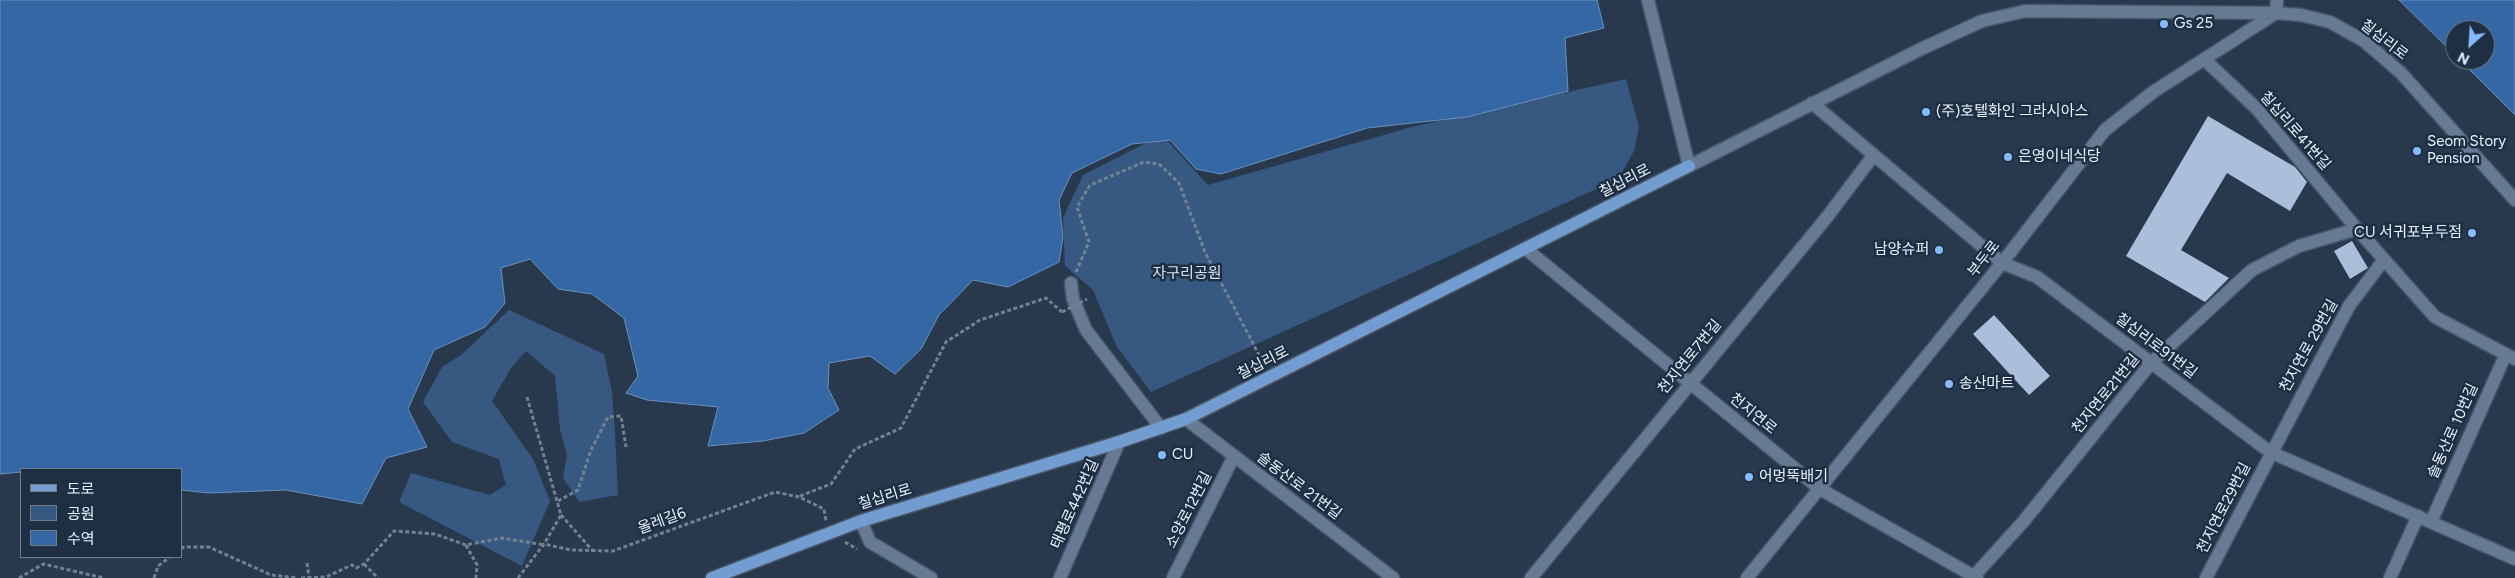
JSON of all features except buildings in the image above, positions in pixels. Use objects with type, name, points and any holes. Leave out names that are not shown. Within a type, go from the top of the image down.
[{"type":"main road","name":"칠십리로","points":[[712,578],[861,521],[1119,442],[1186,419],[1690,166]]},
{"type":"street","points":[[1648,0],[1690,166]]},
{"type":"street","points":[[2276,13],[2277,0]]},
{"type":"street","name":"칠십리로","points":[[1690,166],[1982,21],[2025,11],[2276,13],[2301,15],[2330,22],[2364,41],[2401,73],[2515,200]]},
{"type":"street","name":"부두로","points":[[1746,578],[2002,263],[2105,130],[2153,92],[2276,13]]},
{"type":"street","name":"칠십리로41번길","points":[[2204,59],[2257,109],[2357,229]]},
{"type":"street","name":"칠십리로91번길","points":[[1812,104],[2002,263],[2036,277],[2270,452],[2515,559]]},
{"type":"street","name":"천지연로7번길","points":[[1531,578],[1827,217],[1873,156]]},
{"type":"street","points":[[2357,229],[2383,261],[2435,317],[2510,356]]},
{"type":"street","name":"천지연로21번길","points":[[1976,577],[2023,522],[2151,363],[2252,270],[2299,246],[2357,229]]},
{"type":"street","name":"천지연로","points":[[1526,249],[1689,384],[1820,489],[1976,577]]},
{"type":"street","name":"천지연로 29번길","points":[[2270,452],[2349,306],[2383,261]]},
{"type":"street","points":[[1071,283],[1073,299],[1086,330],[1161,428]]},
{"type":"street","name":"솔동산로 10번길","points":[[2431,522],[2510,356]]},
{"type":"street","name":"솔동산로 21번길","points":[[1186,419],[1393,578]]},
{"type":"street","name":"태평로442번길","points":[[1060,578],[1119,442]]},
{"type":"street","name":"천지연로29번길","points":[[2206,578],[2270,452]]},
{"type":"street","name":"소양로12번길","points":[[1173,578],[1234,456]]},
{"type":"street","points":[[2390,578],[2418,516]]},
{"type":"street","points":[[861,521],[870,542],[931,578]]},
{"type":"path","points":[[1071,283],[1089,242],[1077,207],[1090,185],[1144,162],[1160,164],[1179,183],[1205,252],[1259,354]]},
{"type":"path","points":[[799,497],[831,484],[856,449],[901,428],[946,342],[980,320],[1046,298],[1062,312],[1087,299]]},
{"type":"path","points":[[527,397],[561,515],[593,551]]},
{"type":"path","points":[[558,500],[578,490],[591,450],[608,417],[621,416],[626,447]]},
{"type":"path","name":"올레길6","points":[[466,545],[502,538],[593,551],[612,550],[775,492],[799,497],[824,509]]},
{"type":"path","points":[[518,578],[544,544],[561,515]]},
{"type":"path","points":[[301,578],[326,577],[352,565],[356,568],[364,564],[394,530],[435,534],[466,545],[477,565],[476,578]]},
{"type":"path","points":[[182,548],[209,547],[271,575],[297,578]]},
{"type":"path","points":[[154,578],[158,566],[169,558]]},
{"type":"path","points":[[307,563],[309,578]]},
{"type":"path","points":[[19,578],[43,564],[104,578]]},
{"type":"path","points":[[364,564],[378,578]]},
{"type":"green space","name":"자구리공원","points":[[1626,79],[1639,127],[1634,151],[1618,179],[1151,392],[1117,347],[1093,290],[1065,266],[1063,218],[1083,175],[1162,135],[1208,185],[1412,127]]},
{"type":"green space","points":[[509,310],[604,354],[612,392],[615,433],[618,495],[579,502],[563,478],[567,455],[560,429],[555,376],[526,351],[511,368],[492,401],[533,459],[550,501],[522,566],[399,502],[411,473],[490,495],[506,485],[499,459],[452,442],[423,402],[442,367],[461,355]]},
{"type":"water","points":[[0,0],[1597,0],[1604,28],[1565,38],[1568,91],[1467,117],[1367,128],[1221,174],[1196,169],[1170,140],[1132,144],[1072,173],[1059,200],[1063,237],[1059,262],[1008,287],[973,280],[939,315],[921,349],[895,374],[870,356],[829,363],[828,388],[839,410],[804,433],[763,441],[708,446],[718,407],[647,400],[626,393],[638,376],[624,318],[592,294],[558,289],[530,259],[501,268],[505,303],[485,327],[434,350],[408,409],[427,447],[386,458],[362,504],[286,490],[209,493],[182,490],[182,468],[20,468],[20,472],[0,474]]},
{"type":"water","points":[[2399,0],[2515,0],[2515,115],[2470,70],[2495,70],[2495,20],[2445,20],[2445,45]]},
{"type":"place","name":"Gs 25","points":[[2164,24]]},
{"type":"place","name":"(주)호텔화인 그라시아스","points":[[1926,112]]},
{"type":"place","name":"Seom Story Pension","points":[[2417,151]]},
{"type":"place","name":"은영이네식당","points":[[2008,157]]},
{"type":"place","name":"CU 서귀포부두점","points":[[2472,233]]},
{"type":"place","name":"남양슈퍼","points":[[1939,250]]},
{"type":"place","name":"송산마트","points":[[1949,384]]},
{"type":"place","name":"CU","points":[[1162,455]]},
{"type":"place","name":"어멍뚝배기","points":[[1749,477]]}]
